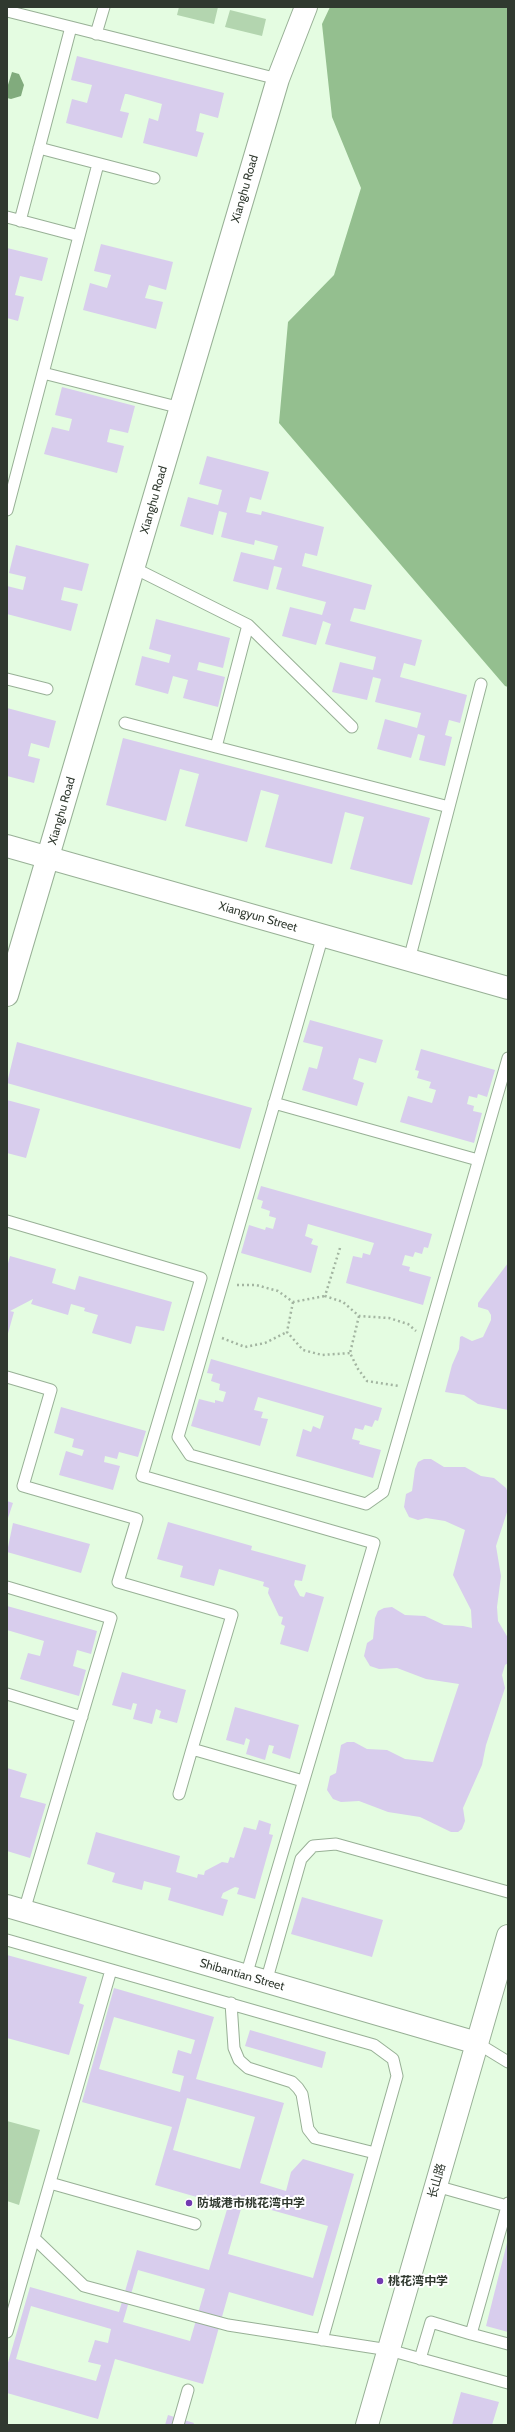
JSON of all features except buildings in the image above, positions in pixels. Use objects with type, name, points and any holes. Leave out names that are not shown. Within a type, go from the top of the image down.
[{"type":"street","name":"Xianghu Road","points":[[7,996],[278,79],[306,7]]},
{"type":"street","name":"Xiangyun Street","points":[[7,846],[508,988]]},
{"type":"street","name":"Shibantian Street","points":[[16,1909],[477,2043]]},
{"type":"street","name":"长山路","points":[[367,2425],[508,1936]]},
{"type":"lane","points":[[96,34],[104,7]]},
{"type":"lane","points":[[7,11],[278,79]]},
{"type":"lane","points":[[20,221],[71,27]]},
{"type":"lane","points":[[39,148],[154,178]]},
{"type":"lane","points":[[7,510],[98,164]]},
{"type":"lane","points":[[7,217],[79,236]]},
{"type":"lane","points":[[43,373],[180,408]]},
{"type":"lane","points":[[134,568],[248,625],[352,727]]},
{"type":"lane","points":[[216,747],[248,625]]},
{"type":"lane","points":[[7,679],[47,689]]},
{"type":"lane","points":[[409,960],[481,684]]},
{"type":"lane","points":[[124,723],[449,807]]},
{"type":"lane","points":[[323,935],[178,1437],[190,1455],[366,1504],[383,1492],[508,1058]]},
{"type":"lane","points":[[274,1103],[478,1160]]},
{"type":"lane","points":[[7,1221],[201,1278],[142,1476],[374,1543],[304,1781],[256,1979]]},
{"type":"lane","points":[[7,1378],[51,1390],[23,1486],[137,1519],[118,1582],[232,1615],[179,1794]]},
{"type":"lane","points":[[7,1587],[111,1618],[82,1717],[16,1909]]},
{"type":"lane","points":[[7,1694],[82,1717]]},
{"type":"lane","points":[[192,1749],[304,1781]]},
{"type":"lane","points":[[256,1979],[302,1859],[313,1846],[336,1844],[508,1892]]},
{"type":"lane","points":[[7,1940],[374,2045],[393,2059],[398,2076],[322,2340]]},
{"type":"lane","points":[[7,2332],[111,1970]]},
{"type":"lane","points":[[231,2003],[234,2048],[239,2060],[248,2068],[292,2082],[298,2088],[302,2094],[308,2129],[315,2138],[375,2153]]},
{"type":"lane","points":[[477,2043],[508,2062]]},
{"type":"lane","points":[[50,2183],[194,2224]]},
{"type":"lane","points":[[436,2186],[508,2205],[471,2334]]},
{"type":"lane","points":[[34,2238],[84,2286],[228,2326],[389,2350],[508,2383]]},
{"type":"lane","points":[[420,2359],[431,2322],[508,2344]]},
{"type":"lane","points":[[178,2425],[188,2390]]},
{"type":"path","points":[[325,1296],[340,1248]]},
{"type":"path","points":[[222,1286],[256,1284],[278,1291],[293,1302],[325,1296],[343,1302],[359,1316],[389,1318],[408,1324],[427,1340]]},
{"type":"path","points":[[287,1332],[293,1302]]},
{"type":"path","points":[[359,1316],[350,1353],[358,1369],[367,1381],[390,1386],[413,1387]]},
{"type":"path","points":[[212,1318],[223,1339],[245,1347],[265,1343],[287,1332]]},
{"type":"path","points":[[287,1332],[303,1350],[322,1354],[350,1353]]},
{"type":"shaded area","points":[[179,7],[218,7],[214,24],[177,15]]},
{"type":"shaded area","points":[[330,7],[508,7],[508,687],[505,686],[279,423],[288,322],[334,275],[361,188],[332,117],[322,24]]},
{"type":"shaded area","points":[[230,10],[266,19],[262,36],[225,27]]},
{"type":"shaded area","points":[[12,72],[19,74],[24,85],[21,96],[11,99],[7,98],[7,88]]},
{"type":"shaded area","points":[[7,2121],[40,2130],[19,2205],[7,2201]]},
{"type":"place","name":"防城港市桃花湾中学","points":[[189,2203]]},
{"type":"place","name":"桃花湾中学","points":[[380,2281]]}]
